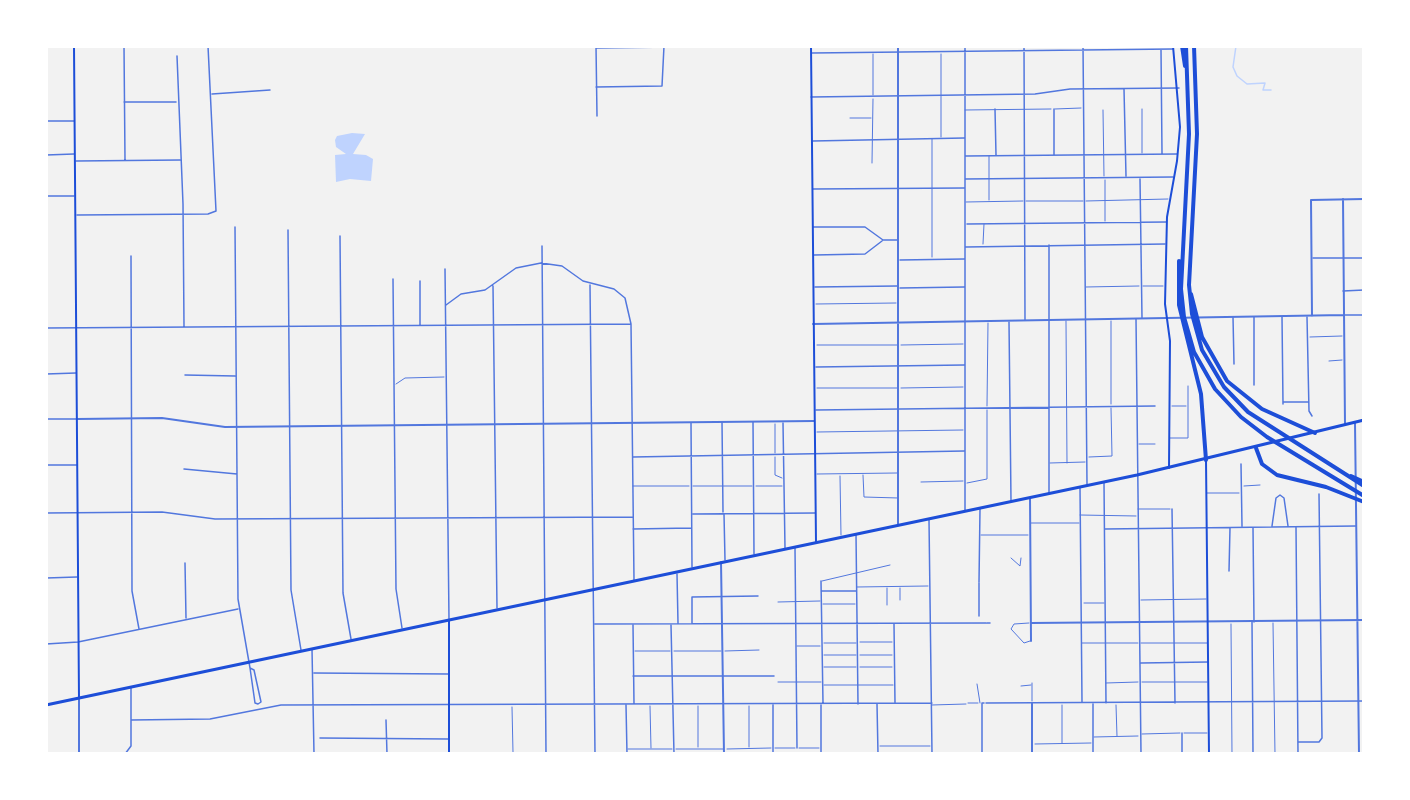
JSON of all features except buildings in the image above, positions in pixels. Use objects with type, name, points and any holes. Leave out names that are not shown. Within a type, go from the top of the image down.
[{"type":"highway","points":[[1184,46],[1188,83],[1189,151],[1181,298],[1188,335],[1201,367],[1215,389],[1233,410],[1255,428],[1364,496]]},
{"type":"highway","points":[[1195,46],[1197,134],[1189,285],[1192,314],[1199,341],[1209,365],[1224,387],[1256,418],[1327,464],[1364,484]]},
{"type":"highway","points":[[1182,255],[1178,266],[1179,305],[1200,394],[1206,460]]},
{"type":"highway","points":[[1189,285],[1202,337],[1216,366],[1227,381],[1262,409],[1315,433]]},
{"type":"highway","points":[[1256,448],[1262,464],[1276,476],[1326,487],[1364,502]]},
{"type":"main road","points":[[75,46],[79,698]]},
{"type":"main road","points":[[811,46],[816,542]]},
{"type":"main road","points":[[1169,468],[1170,341],[1165,285],[1168,199],[1178,154],[1179,88],[1174,48]]},
{"type":"main road","points":[[46,705],[1087,486],[1269,445],[1364,420]]},
{"type":"main road","points":[[1206,460],[1209,753]]},
{"type":"main road","points":[[448,753],[449,619]]},
{"type":"street","points":[[124,46],[125,160]]},
{"type":"street","points":[[75,215],[208,214],[216,211],[208,46]]},
{"type":"street","points":[[597,116],[596,47],[751,46]]},
{"type":"street","points":[[898,46],[898,525]]},
{"type":"street","points":[[965,46],[965,511]]},
{"type":"street","points":[[1024,46],[1025,321]]},
{"type":"street","points":[[596,87],[663,85],[664,47]]},
{"type":"street","points":[[1083,48],[1087,486]]},
{"type":"street","points":[[812,53],[1174,48]]},
{"type":"street","points":[[1161,49],[1162,154]]},
{"type":"street","points":[[177,56],[183,214],[184,327]]},
{"type":"street","points":[[812,97],[1024,94],[1083,89],[1179,88]]},
{"type":"street","points":[[1124,89],[1126,177]]},
{"type":"street","points":[[212,94],[270,90]]},
{"type":"street","points":[[124,102],[177,102]]},
{"type":"street","points":[[996,109],[996,156]]},
{"type":"street","points":[[1054,109],[1054,155]]},
{"type":"street","points":[[46,121],[75,121]]},
{"type":"street","points":[[812,141],[965,138]]},
{"type":"street","points":[[46,155],[75,154]]},
{"type":"street","points":[[965,156],[1178,154]]},
{"type":"street","points":[[75,162],[180,160]]},
{"type":"street","points":[[1140,177],[1142,319]]},
{"type":"street","points":[[965,179],[1173,177]]},
{"type":"street","points":[[812,189],[965,188]]},
{"type":"street","points":[[46,196],[75,196]]},
{"type":"street","points":[[1342,199],[1345,425]]},
{"type":"street","points":[[1306,200],[1364,199]]},
{"type":"street","points":[[1312,200],[1312,316]]},
{"type":"street","points":[[965,224],[1167,222]]},
{"type":"street","points":[[235,227],[239,609],[255,703],[259,708]]},
{"type":"street","points":[[813,227],[865,227],[883,240],[898,240]]},
{"type":"street","points":[[288,230],[291,599],[301,651]]},
{"type":"street","points":[[340,236],[343,593],[351,640]]},
{"type":"street","points":[[813,255],[865,254],[883,240]]},
{"type":"street","points":[[965,247],[1166,244]]},
{"type":"street","points":[[1049,245],[1047,320],[1049,494]]},
{"type":"street","points":[[542,246],[546,753]]},
{"type":"street","points":[[131,256],[132,591],[139,629]]},
{"type":"street","points":[[1312,258],[1364,258]]},
{"type":"street","points":[[898,260],[965,259]]},
{"type":"street","points":[[446,305],[461,294],[479,291],[493,285],[516,268],[542,263],[562,266],[591,284],[614,289],[625,298],[631,324],[634,580]]},
{"type":"street","points":[[445,269],[449,619]]},
{"type":"street","points":[[393,279],[396,599],[402,629]]},
{"type":"street","points":[[420,281],[420,325]]},
{"type":"street","points":[[591,284],[595,753]]},
{"type":"street","points":[[493,285],[497,609]]},
{"type":"street","points":[[813,287],[965,287]]},
{"type":"street","points":[[1343,291],[1364,290]]},
{"type":"street","points":[[813,324],[1364,315]]},
{"type":"street","points":[[1282,316],[1283,403],[1309,402]]},
{"type":"street","points":[[1307,316],[1309,402],[1312,417]]},
{"type":"street","points":[[1233,317],[1234,364]]},
{"type":"street","points":[[1254,317],[1254,385]]},
{"type":"street","points":[[1136,319],[1141,753]]},
{"type":"street","points":[[1009,321],[1011,501]]},
{"type":"street","points":[[46,328],[631,324]]},
{"type":"street","points":[[814,367],[965,365]]},
{"type":"street","points":[[46,374],[77,373]]},
{"type":"street","points":[[186,375],[236,376]]},
{"type":"street","points":[[814,410],[1155,406]]},
{"type":"street","points":[[46,419],[169,419],[208,426],[237,427],[814,421]]},
{"type":"street","points":[[722,422],[724,513],[721,624],[724,753]]},
{"type":"street","points":[[753,422],[754,555]]},
{"type":"street","points":[[783,422],[785,548]]},
{"type":"street","points":[[691,423],[692,568]]},
{"type":"street","points":[[1355,423],[1359,753]]},
{"type":"street","points":[[632,457],[965,451]]},
{"type":"street","points":[[1241,464],[1242,527]]},
{"type":"street","points":[[46,465],[77,465]]},
{"type":"street","points":[[184,470],[237,474]]},
{"type":"street","points":[[1104,482],[1106,703]]},
{"type":"street","points":[[1080,487],[1082,703]]},
{"type":"street","points":[[1298,742],[1321,741],[1319,494]]},
{"type":"street","points":[[1272,527],[1276,497],[1280,495],[1283,497],[1288,526]]},
{"type":"street","points":[[1030,498],[1031,641]]},
{"type":"street","points":[[980,508],[980,623]]},
{"type":"street","points":[[1172,509],[1175,702]]},
{"type":"street","points":[[46,513],[132,512],[237,519],[633,517]]},
{"type":"street","points":[[692,514],[816,513]]},
{"type":"street","points":[[929,518],[932,753]]},
{"type":"street","points":[[1296,526],[1298,753]]},
{"type":"street","points":[[1105,529],[1357,526]]},
{"type":"street","points":[[1229,571],[1230,527]]},
{"type":"street","points":[[1253,527],[1253,753]]},
{"type":"street","points":[[633,529],[692,528]]},
{"type":"street","points":[[856,534],[858,704]]},
{"type":"street","points":[[795,546],[797,748]]},
{"type":"street","points":[[185,563],[186,619]]},
{"type":"street","points":[[677,571],[678,624]]},
{"type":"street","points":[[46,578],[78,577]]},
{"type":"street","points":[[821,753],[822,581]]},
{"type":"street","points":[[822,591],[856,591]]},
{"type":"street","points":[[692,624],[692,597],[758,596]]},
{"type":"street","points":[[46,644],[78,642],[239,609]]},
{"type":"street","points":[[1031,623],[1364,620]]},
{"type":"street","points":[[894,623],[895,703]]},
{"type":"street","points":[[594,624],[988,623]]},
{"type":"street","points":[[633,624],[634,704]]},
{"type":"street","points":[[671,624],[674,753]]},
{"type":"street","points":[[312,648],[314,753]]},
{"type":"street","points":[[1140,663],[1209,662]]},
{"type":"street","points":[[250,668],[254,670],[261,702],[258,704]]},
{"type":"street","points":[[314,673],[448,674]]},
{"type":"street","points":[[633,676],[774,676]]},
{"type":"street","points":[[125,753],[131,746],[131,687]]},
{"type":"street","points":[[79,698],[80,753]]},
{"type":"street","points":[[982,753],[983,703],[1364,701]]},
{"type":"street","points":[[1032,703],[1032,753]]},
{"type":"street","points":[[1093,703],[1093,753]]},
{"type":"street","points":[[626,704],[627,753]]},
{"type":"street","points":[[773,704],[773,753]]},
{"type":"street","points":[[877,704],[878,753]]},
{"type":"street","points":[[131,720],[210,719],[259,708],[314,705],[932,704]]},
{"type":"street","points":[[386,720],[387,753]]},
{"type":"street","points":[[1182,733],[1182,753]]},
{"type":"street","points":[[320,738],[448,739]]},
{"type":"lane","points":[[872,163],[873,46]]},
{"type":"lane","points":[[941,46],[941,139]]},
{"type":"lane","points":[[965,110],[1083,108]]},
{"type":"lane","points":[[1142,109],[1142,154]]},
{"type":"lane","points":[[1103,110],[1105,223]]},
{"type":"lane","points":[[850,118],[873,118]]},
{"type":"lane","points":[[932,139],[932,259]]},
{"type":"lane","points":[[989,156],[989,202]]},
{"type":"lane","points":[[965,202],[1168,199]]},
{"type":"lane","points":[[983,246],[984,224]]},
{"type":"lane","points":[[1085,287],[1165,285]]},
{"type":"lane","points":[[813,304],[898,303]]},
{"type":"lane","points":[[1087,457],[1112,456],[1110,319]]},
{"type":"lane","points":[[1066,320],[1068,463]]},
{"type":"lane","points":[[921,482],[965,482],[987,479],[988,321]]},
{"type":"lane","points":[[1308,337],[1344,336]]},
{"type":"lane","points":[[813,345],[965,344]]},
{"type":"lane","points":[[1329,361],[1344,360]]},
{"type":"lane","points":[[394,384],[405,378],[447,377]]},
{"type":"lane","points":[[1169,438],[1188,438],[1188,386]]},
{"type":"lane","points":[[814,388],[965,387]]},
{"type":"lane","points":[[1168,406],[1188,406]]},
{"type":"lane","points":[[775,422],[775,475],[784,478]]},
{"type":"lane","points":[[814,432],[965,430]]},
{"type":"lane","points":[[1136,444],[1155,444]]},
{"type":"lane","points":[[1049,463],[1087,462]]},
{"type":"lane","points":[[815,474],[898,473]]},
{"type":"lane","points":[[840,474],[841,537]]},
{"type":"lane","points":[[863,474],[864,497],[898,498]]},
{"type":"lane","points":[[1241,486],[1260,485]]},
{"type":"lane","points":[[633,486],[784,486]]},
{"type":"lane","points":[[1207,493],[1241,492]]},
{"type":"lane","points":[[1138,509],[1172,509]]},
{"type":"lane","points":[[1080,515],[1138,516]]},
{"type":"lane","points":[[1030,523],[1080,523]]},
{"type":"lane","points":[[980,535],[1030,535]]},
{"type":"lane","points":[[1011,558],[1019,566],[1022,565],[1022,558]]},
{"type":"lane","points":[[822,581],[890,565]]},
{"type":"lane","points":[[856,586],[930,586]]},
{"type":"lane","points":[[886,586],[887,605]]},
{"type":"lane","points":[[900,586],[900,600]]},
{"type":"lane","points":[[1139,600],[1208,599]]},
{"type":"lane","points":[[778,602],[856,604]]},
{"type":"lane","points":[[1081,603],[1106,603]]},
{"type":"lane","points":[[1273,621],[1275,753]]},
{"type":"lane","points":[[1231,622],[1232,753]]},
{"type":"lane","points":[[1031,623],[1016,623],[1011,629],[1024,643],[1031,641]]},
{"type":"lane","points":[[796,646],[894,642]]},
{"type":"lane","points":[[1082,643],[1209,643]]},
{"type":"lane","points":[[633,651],[759,650]]},
{"type":"lane","points":[[822,655],[894,655]]},
{"type":"lane","points":[[822,667],[894,667]]},
{"type":"lane","points":[[778,682],[895,684]]},
{"type":"lane","points":[[1106,683],[1209,682]]},
{"type":"lane","points":[[932,704],[983,703],[977,684]]},
{"type":"lane","points":[[1022,686],[1032,684],[1032,703]]},
{"type":"lane","points":[[1062,703],[1062,744]]},
{"type":"lane","points":[[1116,703],[1117,736]]},
{"type":"lane","points":[[698,704],[698,749]]},
{"type":"lane","points":[[749,748],[750,704]]},
{"type":"lane","points":[[512,705],[513,752]]},
{"type":"lane","points":[[650,705],[651,749]]},
{"type":"lane","points":[[1093,736],[1209,733]]},
{"type":"lane","points":[[1032,744],[1093,743]]},
{"type":"lane","points":[[878,746],[932,746]]},
{"type":"lane","points":[[627,749],[821,748]]},
{"type":"water","points":[[352,133],[365,134],[353,154],[366,155],[373,159],[371,181],[350,179],[336,182],[335,155],[346,154],[336,147],[335,140],[337,136]]},
{"type":"waterway","points":[[1236,46],[1233,67],[1237,76],[1247,84],[1265,83],[1263,90],[1271,90]]}]
